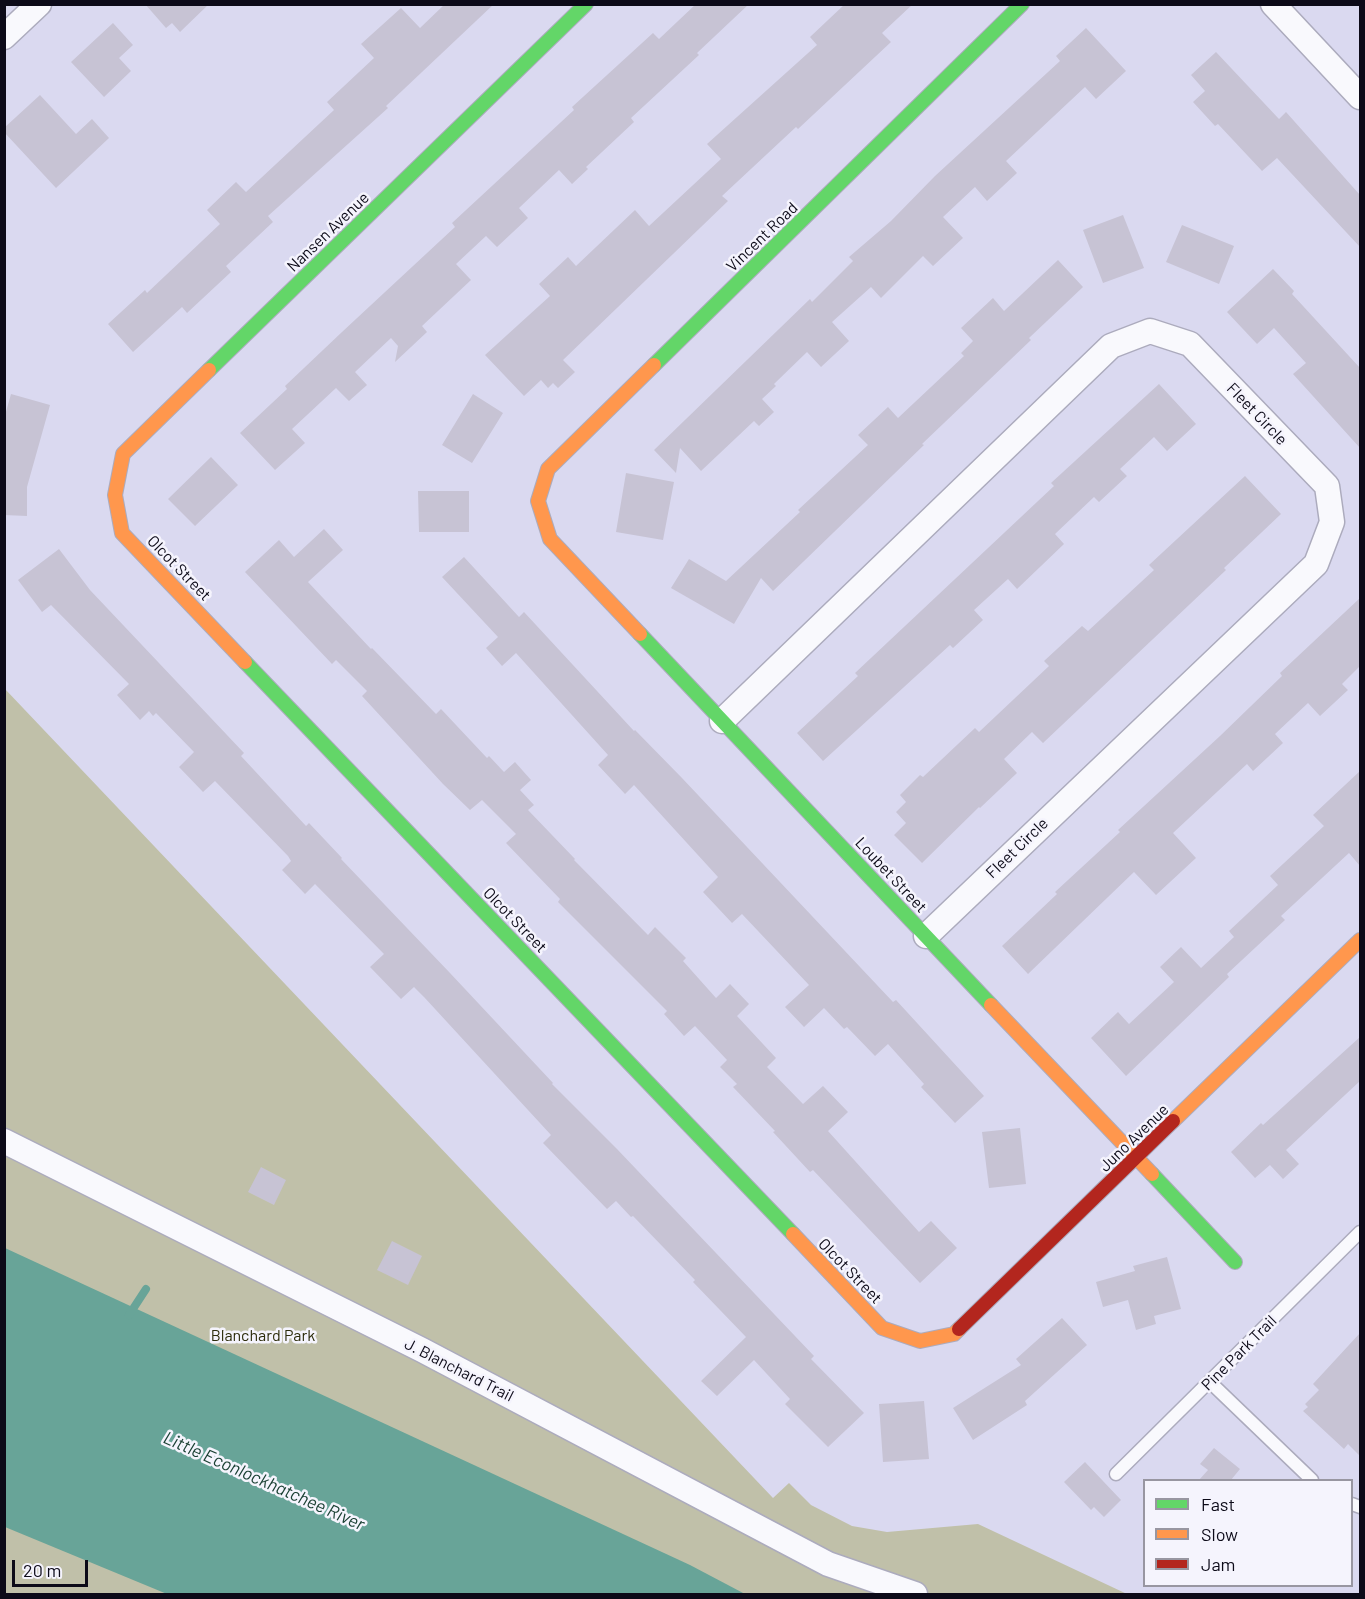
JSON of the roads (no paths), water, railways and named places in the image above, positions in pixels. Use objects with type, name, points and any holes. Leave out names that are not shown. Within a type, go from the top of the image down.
[{"type":"street","points":[[4,37],[39,4]]},
{"type":"street","name":"Nansen Avenue","points":[[115,495],[123,454],[586,4]]},
{"type":"street","name":"Vincent Road","points":[[538,501],[548,469],[1022,4]]},
{"type":"street","points":[[1273,4],[1360,97]]},
{"type":"street","name":"Fleet Circle","points":[[722,721],[1111,346],[1150,331],[1190,344],[1326,486],[1332,522],[1316,564],[926,936]]},
{"type":"street","name":"Olcot Street","points":[[115,495],[122,533],[882,1328],[920,1341]]},
{"type":"street","name":"Loubet Street","points":[[538,501],[550,539],[1235,1262]]},
{"type":"street","name":"Juno Avenue","points":[[920,1341],[954,1334],[1137,1159],[1360,940]]},
{"type":"street","name":"J. Blanchard Trail","points":[[4,1142],[422,1350],[828,1564],[915,1594]]},
{"type":"lane","name":"Pine Park Trail","points":[[1116,1474],[1360,1232]]},
{"type":"lane","points":[[1209,1382],[1311,1479]]},
{"type":"water","name":"Little Econlockhatchee River","points":[[5,1248],[690,1565],[745,1594],[167,1594],[5,1527]]},
{"type":"waterway","points":[[129,1315],[146,1289]]},
{"type":"park label","name":"Blanchard Park","points":[[263,1336]]}]
